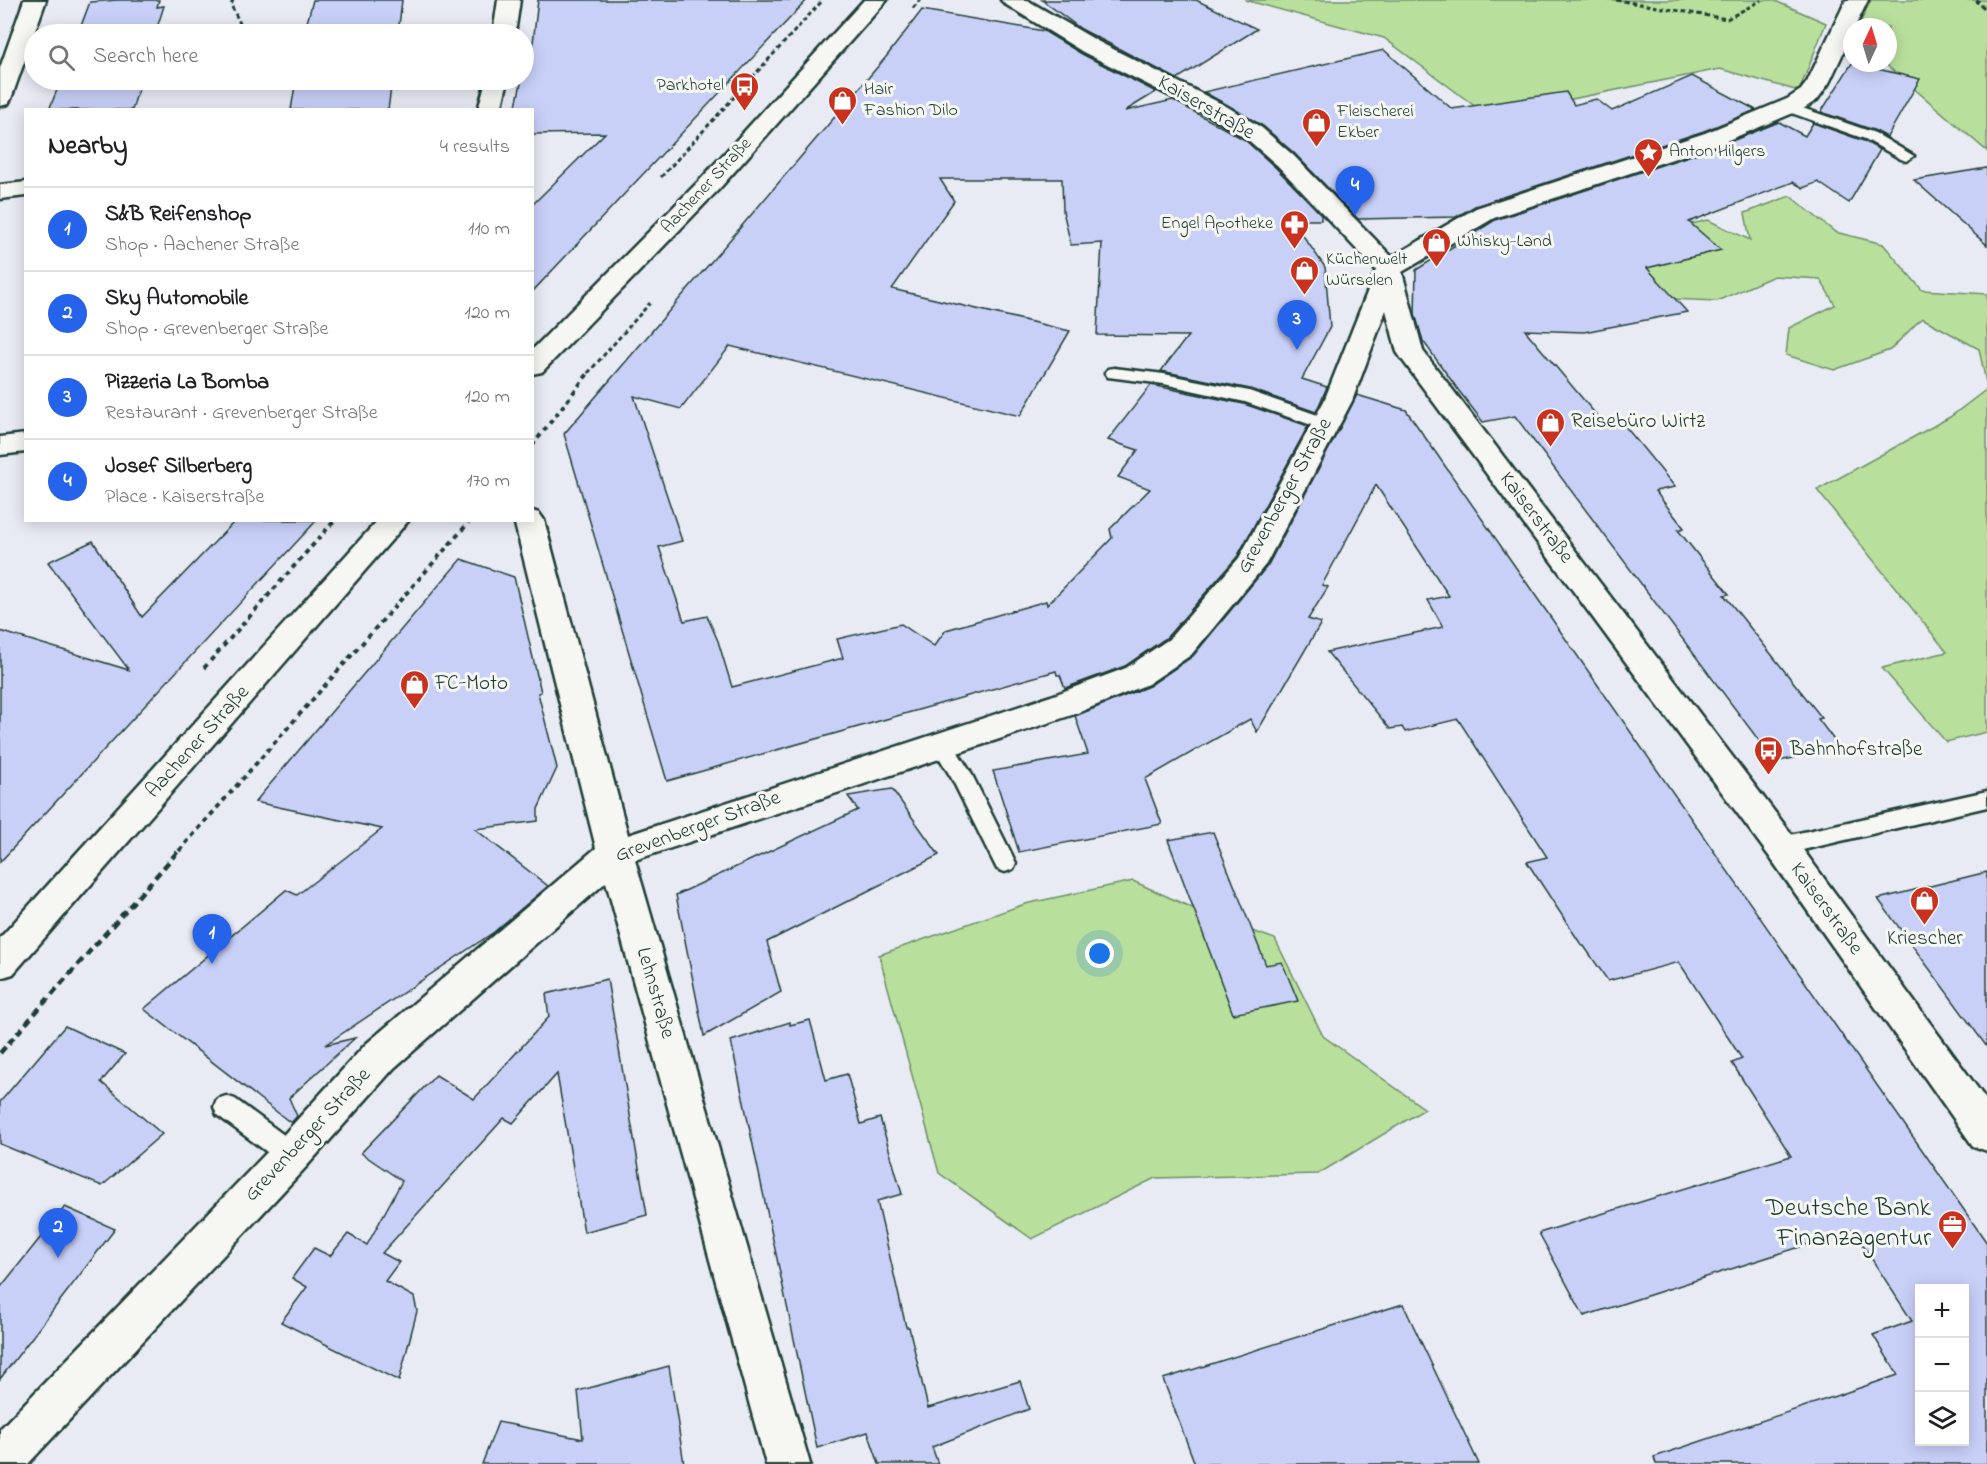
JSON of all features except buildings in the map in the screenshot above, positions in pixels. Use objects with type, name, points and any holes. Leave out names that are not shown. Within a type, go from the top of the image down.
[{"type":"street","points":[[27,24],[35,0]]},
{"type":"street","points":[[505,24],[509,0]]},
{"type":"street","name":"Aachener Straße","points":[[534,364],[710,184],[876,0]]},
{"type":"street","name":"Kaiserstraße","points":[[1012,0],[1091,47],[1218,111],[1254,133],[1286,161],[1389,269],[1410,352],[1781,846],[1987,1133]]},
{"type":"street","points":[[1389,269],[1485,213],[1713,138],[1788,107],[1809,94],[1818,83],[1857,0]]},
{"type":"street","points":[[0,99],[24,31]]},
{"type":"street","points":[[490,108],[494,90]]},
{"type":"street","points":[[0,192],[24,189]]},
{"type":"street","name":"Grevenberger Straße","points":[[0,1461],[291,1155],[380,1056],[615,853],[1063,705],[1137,676],[1180,647],[1251,564],[1338,401],[1389,269]]},
{"type":"street","points":[[0,446],[24,444]]},
{"type":"street","name":"Aachener Straße","points":[[0,963],[393,522]]},
{"type":"street","name":"Lehnstraße","points":[[530,522],[615,853],[788,1464]]},
{"type":"lane","points":[[1788,107],[1870,136],[1906,156]]},
{"type":"lane","points":[[1114,372],[1164,379],[1249,397],[1326,423]]},
{"type":"lane","points":[[942,744],[960,773],[1005,863]]},
{"type":"lane","points":[[1781,846],[1987,799]]},
{"type":"lane","points":[[226,1107],[291,1155]]},
{"type":"path","points":[[233,0],[231,5],[240,24]]},
{"type":"path","points":[[654,185],[823,0]]},
{"type":"path","points":[[1616,0],[1726,19],[1762,0]]},
{"type":"path","points":[[1979,0],[1977,3],[1987,10]]},
{"type":"path","points":[[0,1053],[469,522]]},
{"type":"green space","points":[[1245,0],[1773,0],[1826,23],[1799,91],[1720,69],[1488,116],[1384,38]]},
{"type":"green space","points":[[1871,0],[1987,0],[1987,151],[1895,72],[1897,72],[1897,18],[1862,18]]},
{"type":"green space","points":[[1790,196],[1835,232],[1883,244],[1922,290],[1987,294],[1987,387],[1979,349],[1922,318],[1890,350],[1834,370],[1786,355],[1789,328],[1835,305],[1820,279],[1774,276],[1717,301],[1671,299],[1585,250],[1708,220],[1750,240],[1745,213]]},
{"type":"green space","points":[[1987,389],[1987,732],[1946,742],[1882,668],[1947,652],[1817,490],[1950,417]]},
{"type":"green space","points":[[1133,881],[1210,916],[1275,939],[1323,1036],[1425,1109],[1318,1174],[1155,1178],[1032,1239],[939,1173],[879,955],[1025,904]]},
{"type":"place","name":"Parkhotel","points":[[745,112]]},
{"type":"place","name":"Hair Fashion Dilo","points":[[843,126]]},
{"type":"place","name":"Fleischerei Ekber","points":[[1316,148]]},
{"type":"place","name":"Anton Hilgers","points":[[1648,178]]},
{"type":"place","name":"Josef Silberberg","points":[[1355,216]]},
{"type":"place","name":"Engel Apotheke","points":[[1294,250]]},
{"type":"place","name":"Whisky-Land","points":[[1436,268]]},
{"type":"place","name":"Küchenwelt Würselen","points":[[1305,296]]},
{"type":"place","name":"Pizzeria La Bomba","points":[[1297,350]]},
{"type":"place","name":"Reisebüro Wirtz","points":[[1550,448]]},
{"type":"place","name":"FC-Moto","points":[[414,710]]},
{"type":"place","name":"Bahnhofstraße","points":[[1769,776]]},
{"type":"place","name":"Kriescher","points":[[1925,926]]},
{"type":"place","name":"S&B Reifenshop","points":[[212,964]]},
{"type":"place","name":"Deutsche Bank Finanzagentur","points":[[1952,1250]]},
{"type":"place","name":"Sky Automobile","points":[[58,1258]]}]
